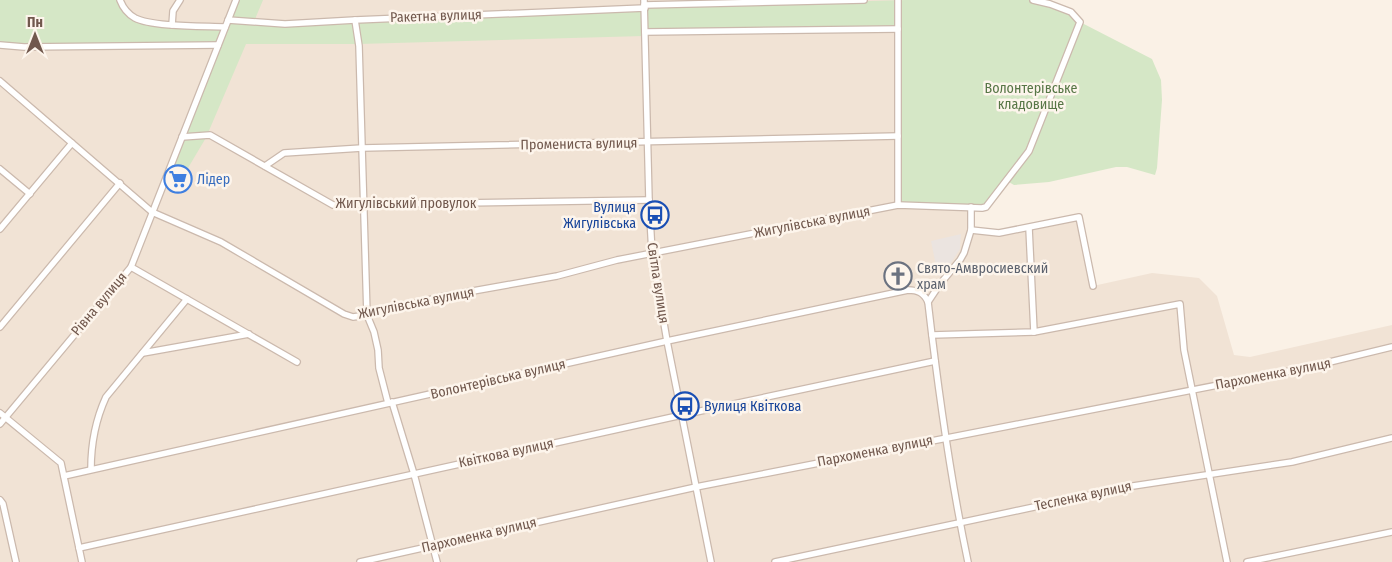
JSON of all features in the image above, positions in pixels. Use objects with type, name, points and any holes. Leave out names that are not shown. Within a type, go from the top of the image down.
[{"type":"street","points":[[120,0],[128,13],[142,21],[172,25],[225,27]]},
{"type":"street","points":[[172,25],[173,11],[180,0]]},
{"type":"street","name":"Рівна вулиця","points":[[0,424],[130,267],[236,0]]},
{"type":"street","name":"Ракетна вулиця","points":[[228,20],[285,24],[644,4],[864,0]]},
{"type":"street","points":[[898,0],[898,205]]},
{"type":"street","name":"Жигулівська вулиця","points":[[0,81],[152,212],[221,242],[344,314],[353,317],[446,296],[558,276],[617,260],[898,205],[982,208],[990,204],[1029,151],[1080,22],[1071,12],[1033,0]]},
{"type":"street","name":"Світла вулиця","points":[[644,4],[652,253],[667,341],[711,562]]},
{"type":"street","points":[[355,20],[359,46],[367,315],[374,332],[379,368],[414,474],[437,562]]},
{"type":"street","points":[[645,32],[898,29]]},
{"type":"street","points":[[0,45],[24,47],[218,45]]},
{"type":"street","name":"Жигулівський провулок","points":[[182,137],[210,134],[333,205],[649,200]]},
{"type":"street","name":"Промениста вулиця","points":[[265,166],[284,153],[362,148],[898,136]]},
{"type":"street","points":[[0,229],[72,143]]},
{"type":"street","points":[[0,169],[30,194]]},
{"type":"street","points":[[0,327],[120,183]]},
{"type":"street","points":[[968,562],[946,438],[928,302],[960,260],[971,230],[971,207]]},
{"type":"street","points":[[971,230],[998,233],[1079,217],[1093,286]]},
{"type":"street","points":[[1029,228],[1034,332]]},
{"type":"street","points":[[130,267],[297,362]]},
{"type":"street","name":"Волонтерівська вулиця","points":[[64,476],[667,341],[908,290],[921,292],[926,296],[928,302]]},
{"type":"street","points":[[91,469],[93,432],[98,414],[106,397],[187,299]]},
{"type":"street","points":[[932,335],[1034,332],[1180,304],[1184,350],[1227,562]]},
{"type":"street","points":[[142,353],[249,334]]},
{"type":"street","name":"Пархоменка вулиця","points":[[360,562],[696,487],[1305,368],[1392,347]]},
{"type":"street","name":"Квіткова вулиця","points":[[79,548],[682,415],[935,362]]},
{"type":"street","points":[[0,413],[61,464],[82,562]]},
{"type":"street","name":"Тесленка вулиця","points":[[775,562],[1133,486],[1292,462],[1392,438]]},
{"type":"street","points":[[0,500],[3,504],[16,562]]},
{"type":"street","points":[[1247,562],[1352,542],[1392,532]]},
{"type":"shaded area","points":[[0,0],[906,0],[898,1],[971,207],[971,230],[991,233],[1079,217],[1093,286],[1152,273],[1199,278],[1217,296],[1234,355],[1250,357],[1392,325],[1392,562],[0,562]]},
{"type":"shaded area","points":[[961,234],[960,249],[943,275],[938,276],[931,241]]},
{"type":"green space","name":"Волонтерівське кладовище","points":[[0,0],[118,0],[125,14],[133,20],[226,29],[237,0],[263,0],[253,24],[646,7],[906,0],[1033,0],[1071,12],[1080,22],[1152,59],[1161,80],[1162,100],[1157,168],[1155,175],[1127,167],[1116,167],[1049,182],[1014,185],[1007,181],[986,207],[898,205],[898,28],[644,30],[644,36],[359,44],[246,44],[208,133],[185,135],[221,43],[25,45],[0,42]]},
{"type":"green space","points":[[207,136],[185,173],[172,167],[183,138]]},
{"type":"place","name":"Лідер","points":[[178,179]]},
{"type":"place","name":"Вулиця Жигулівська","points":[[655,215]]},
{"type":"place","name":"Свято-Амвросиевский храм","points":[[898,276]]},
{"type":"place","name":"Вулиця Квіткова","points":[[685,406]]}]
